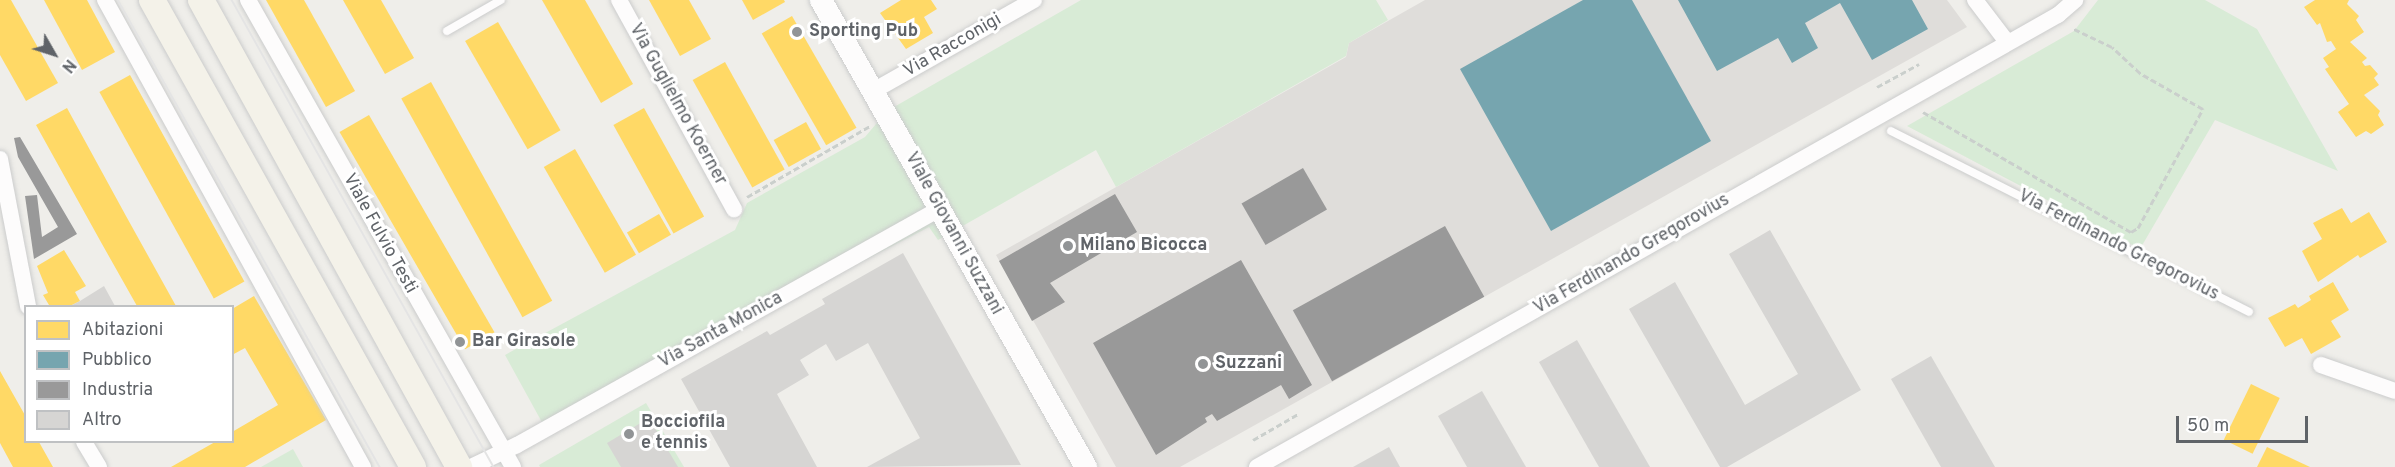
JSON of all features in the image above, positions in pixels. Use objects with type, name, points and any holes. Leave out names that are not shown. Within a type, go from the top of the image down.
[{"type":"main road","points":[[152,0],[413,467]]},
{"type":"main road","points":[[201,0],[459,467]]},
{"type":"street","points":[[105,0],[363,467]]},
{"type":"street","name":"Viale Fulvio Testi","points":[[248,0],[513,467]]},
{"type":"street","name":"Via Guglielmo Koerner","points":[[619,0],[738,204]]},
{"type":"street","name":"Viale Giovanni Suzzani","points":[[821,0],[1086,467]]},
{"type":"street","name":"Via Racconigi","points":[[873,92],[1034,0]]},
{"type":"street","points":[[1975,0],[2007,42]]},
{"type":"street","name":"Via Ferdinando Gregorovius","points":[[1257,467],[2063,12],[2075,0]]},
{"type":"street","points":[[0,159],[28,305]]},
{"type":"street","name":"Via Santa Monica","points":[[471,467],[939,209]]},
{"type":"street","points":[[2321,365],[2395,391]]},
{"type":"street","points":[[85,443],[99,467]]},
{"type":"lane","points":[[447,31],[501,0]]},
{"type":"lane","name":"Via Ferdinando Gregorovius","points":[[1891,131],[2249,312]]},
{"type":"path","points":[[1923,112],[2131,232],[2138,228],[2203,109],[2156,83],[2112,47],[2072,28]]},
{"type":"path","points":[[1877,87],[1919,64]]},
{"type":"path","points":[[738,204],[870,126]]},
{"type":"path","points":[[1253,440],[1298,414]]},
{"type":"shaded area","points":[[1425,0],[1947,0],[1967,27],[1180,467],[1116,467],[996,255],[1346,57],[1349,43]]},
{"type":"green space","points":[[1081,0],[1376,0],[1388,20],[1349,43],[1346,56],[1116,187],[1096,150],[938,240],[929,227],[544,426],[505,355],[735,230],[747,203],[865,137],[887,111]]},
{"type":"green space","points":[[2098,0],[2205,0],[2257,29],[2338,171],[2215,120],[2140,249],[1907,126],[2074,31]]},
{"type":"green space","name":"Bocciofila e tennis","points":[[646,403],[684,467],[540,467],[539,465]]},
{"type":"green space","points":[[293,449],[303,467],[261,467]]},
{"type":"building: Abitazioni","points":[[0,0],[11,0],[58,83],[26,101],[0,55]]},
{"type":"building: Abitazioni","points":[[44,0],[87,0],[115,52],[82,70]]},
{"type":"building: Abitazioni","points":[[266,0],[304,0],[355,91],[326,107]]},
{"type":"building: Abitazioni","points":[[343,0],[381,0],[414,58],[385,74]]},
{"type":"building: Abitazioni","points":[[542,0],[585,0],[633,84],[601,103]]},
{"type":"building: Abitazioni","points":[[649,0],[689,0],[711,39],[680,56]]},
{"type":"building: Abitazioni","points":[[742,0],[784,0],[785,2],[753,20]]},
{"type":"building: Abitazioni","points":[[901,0],[931,0],[937,9],[924,17],[933,33],[906,49],[880,13]]},
{"type":"building: Abitazioni","points":[[2315,0],[2349,0],[2347,4],[2359,16],[2356,20],[2364,32],[2350,42],[2367,58],[2362,62],[2365,66],[2370,65],[2378,74],[2374,78],[2379,85],[2364,95],[2380,111],[2378,115],[2384,125],[2371,134],[2366,131],[2356,137],[2338,112],[2349,104],[2325,69],[2329,67],[2323,58],[2336,49],[2331,41],[2327,42],[2320,23],[2317,25],[2304,7]]},
{"type":"building: Abitazioni","points":[[792,16],[856,128],[826,145],[762,34]]},
{"type":"building: Abitazioni","points":[[498,22],[560,130],[528,149],[465,41]]},
{"type":"building: Abitazioni","points":[[725,62],[785,170],[752,188],[693,80]]},
{"type":"building: Abitazioni","points":[[130,75],[244,281],[214,298],[99,92]]},
{"type":"building: Abitazioni","points":[[431,82],[552,301],[522,317],[401,98]]},
{"type":"building: Abitazioni","points":[[67,108],[175,305],[136,305],[36,125]]},
{"type":"building: Abitazioni","points":[[644,108],[704,216],[674,233],[613,125]]},
{"type":"building: Abitazioni","points":[[369,115],[495,332],[465,349],[340,132]]},
{"type":"building: Abitazioni","points":[[806,122],[821,149],[789,167],[774,140]]},
{"type":"building: Abitazioni","points":[[575,149],[636,255],[605,273],[544,167]]},
{"type":"building: Abitazioni","points":[[2342,208],[2351,223],[2369,212],[2387,242],[2360,258],[2358,255],[2318,282],[2302,251],[2322,239],[2313,223]]},
{"type":"building: Abitazioni","points":[[659,214],[671,235],[639,253],[627,232]]},
{"type":"building: Abitazioni","points":[[64,250],[86,286],[75,292],[80,301],[72,305],[49,305],[43,295],[48,293],[37,266]]},
{"type":"building: Abitazioni","points":[[2333,282],[2349,310],[2331,321],[2341,337],[2311,354],[2302,338],[2285,347],[2268,318],[2295,304],[2298,308],[2311,300],[2309,296]]},
{"type":"building: Abitazioni","points":[[254,296],[326,420],[245,467],[171,467],[213,443],[234,443],[234,431],[278,405],[245,348],[234,354],[234,308]]},
{"type":"building: Abitazioni","points":[[0,371],[24,413],[24,443],[40,443],[53,467],[13,467],[0,443]]},
{"type":"building: Abitazioni","points":[[2251,384],[2280,398],[2253,454],[2224,440]]},
{"type":"building: Abitazioni","points":[[2267,447],[2310,467],[2257,467]]},
{"type":"building: Pubblico","points":[[1583,0],[1632,0],[1711,141],[1551,231],[1460,69]]},
{"type":"building: Pubblico","points":[[1678,0],[1912,0],[1928,29],[1872,60],[1840,3],[1805,23],[1818,48],[1792,63],[1778,38],[1717,71]]},
{"type":"building: Industria","points":[[20,137],[77,234],[34,259],[25,196],[37,195],[42,237],[58,227],[18,157],[14,138]]},
{"type":"building: Industria","points":[[1303,168],[1327,210],[1266,245],[1242,204]]},
{"type":"building: Industria","name":"Milano Bicocca","points":[[1115,194],[1137,232],[1050,283],[1065,302],[1032,321],[999,261]]},
{"type":"building: Industria","points":[[1445,226],[1484,297],[1332,381],[1293,310]]},
{"type":"building: Industria","name":"Suzzani","points":[[1241,260],[1312,385],[1289,399],[1281,385],[1217,421],[1212,414],[1205,418],[1207,422],[1156,455],[1093,343]]},
{"type":"building: Altro","points":[[1770,230],[1861,390],[1727,467],[1720,467],[1629,309],[1675,282],[1745,405],[1798,374],[1729,254]]},
{"type":"building: Altro","points":[[903,253],[1021,465],[867,467],[920,438],[868,343],[836,361],[826,344],[800,360],[809,375],[777,394],[817,467],[730,467],[681,379],[767,331],[770,335],[825,304],[822,299]]},
{"type":"building: Altro","points":[[104,286],[114,305],[72,305]]},
{"type":"building: Altro","points":[[1577,340],[1650,467],[1599,467],[1539,362]]},
{"type":"building: Altro","points":[[1931,356],[1995,467],[1941,467],[1891,379]]},
{"type":"building: Altro","points":[[1482,391],[1526,467],[1467,467],[1438,416]]},
{"type":"building: Altro","points":[[649,418],[678,467],[621,467],[607,443]]},
{"type":"building: Altro","points":[[1389,447],[1400,467],[1353,467]]},
{"type":"tram line","points":[[118,0],[380,467]]},
{"type":"tram line","points":[[232,0],[494,467]]},
{"type":"place","name":"Sporting Pub","points":[[797,32]]},
{"type":"place","name":"Milano Bicocca","points":[[1068,246]]},
{"type":"place","name":"Bar Girasole","points":[[460,342]]},
{"type":"place","name":"Suzzani","points":[[1203,364]]},
{"type":"place","name":"Bocciofila e tennis","points":[[629,434]]}]
